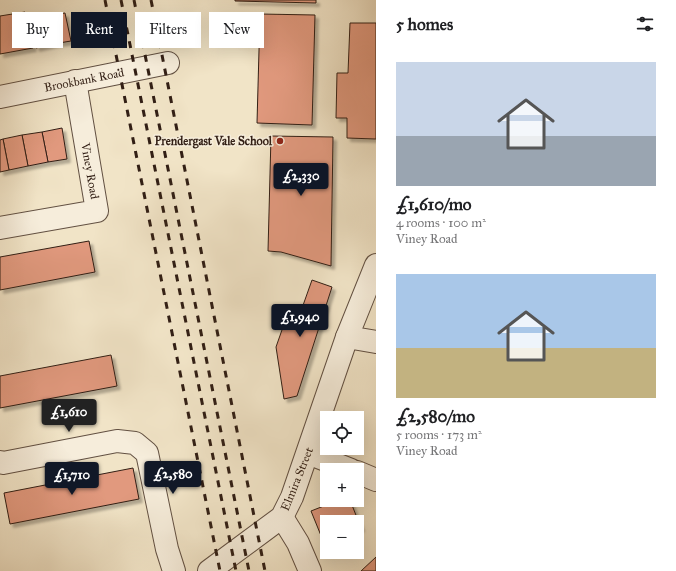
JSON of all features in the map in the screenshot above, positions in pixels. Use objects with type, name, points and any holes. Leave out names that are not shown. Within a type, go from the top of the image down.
[{"type":"street","name":"Brookbank Road","points":[[0,97],[168,63]]},
{"type":"street","name":"Viney Road","points":[[0,228],[97,211],[75,81]]},
{"type":"street","name":"Elmira Street","points":[[209,571],[282,517],[292,497],[347,338],[376,265]]},
{"type":"street","points":[[347,338],[376,342]]},
{"type":"street","points":[[0,462],[3,463],[117,441],[135,443],[147,453],[167,549],[174,571]]},
{"type":"street","points":[[308,453],[333,463]]},
{"type":"street","points":[[364,475],[376,480]]},
{"type":"street","points":[[282,517],[298,543],[310,571]]},
{"type":"building","points":[[316,0],[316,3],[235,1]]},
{"type":"building","points":[[63,13],[65,13],[71,41],[63,42]]},
{"type":"building","points":[[12,14],[12,48],[33,48],[0,54],[0,16]]},
{"type":"building","points":[[264,14],[315,15],[312,125],[257,123],[259,48],[264,48]]},
{"type":"building","points":[[350,23],[376,23],[376,139],[347,138],[347,118],[336,118],[337,73],[348,73]]},
{"type":"building","points":[[62,128],[67,159],[48,162],[42,132]]},
{"type":"building","points":[[42,132],[48,162],[28,166],[22,135]]},
{"type":"building","points":[[22,135],[28,166],[9,170],[3,139]]},
{"type":"building","points":[[271,136],[333,137],[331,266],[281,252],[268,251]]},
{"type":"building","points":[[3,139],[9,170],[0,172],[0,140]]},
{"type":"building","points":[[89,241],[95,272],[0,290],[0,257]]},
{"type":"building","points":[[312,280],[332,287],[297,396],[284,399],[276,347],[290,307],[301,311]]},
{"type":"building","points":[[111,355],[117,386],[0,408],[0,376]]},
{"type":"building","points":[[133,468],[139,499],[10,524],[4,493]]},
{"type":"building","points":[[321,507],[353,507],[356,515],[320,515],[320,533],[311,511]]},
{"type":"building","points":[[376,557],[376,571],[361,571]]},
{"type":"railway","points":[[105,0],[220,571]]},
{"type":"railway","points":[[121,0],[236,571]]},
{"type":"railway","points":[[134,0],[249,571]]},
{"type":"railway","points":[[151,0],[265,571]]},
{"type":"place","name":"Prendergast Vale School","points":[[280,141]]}]
